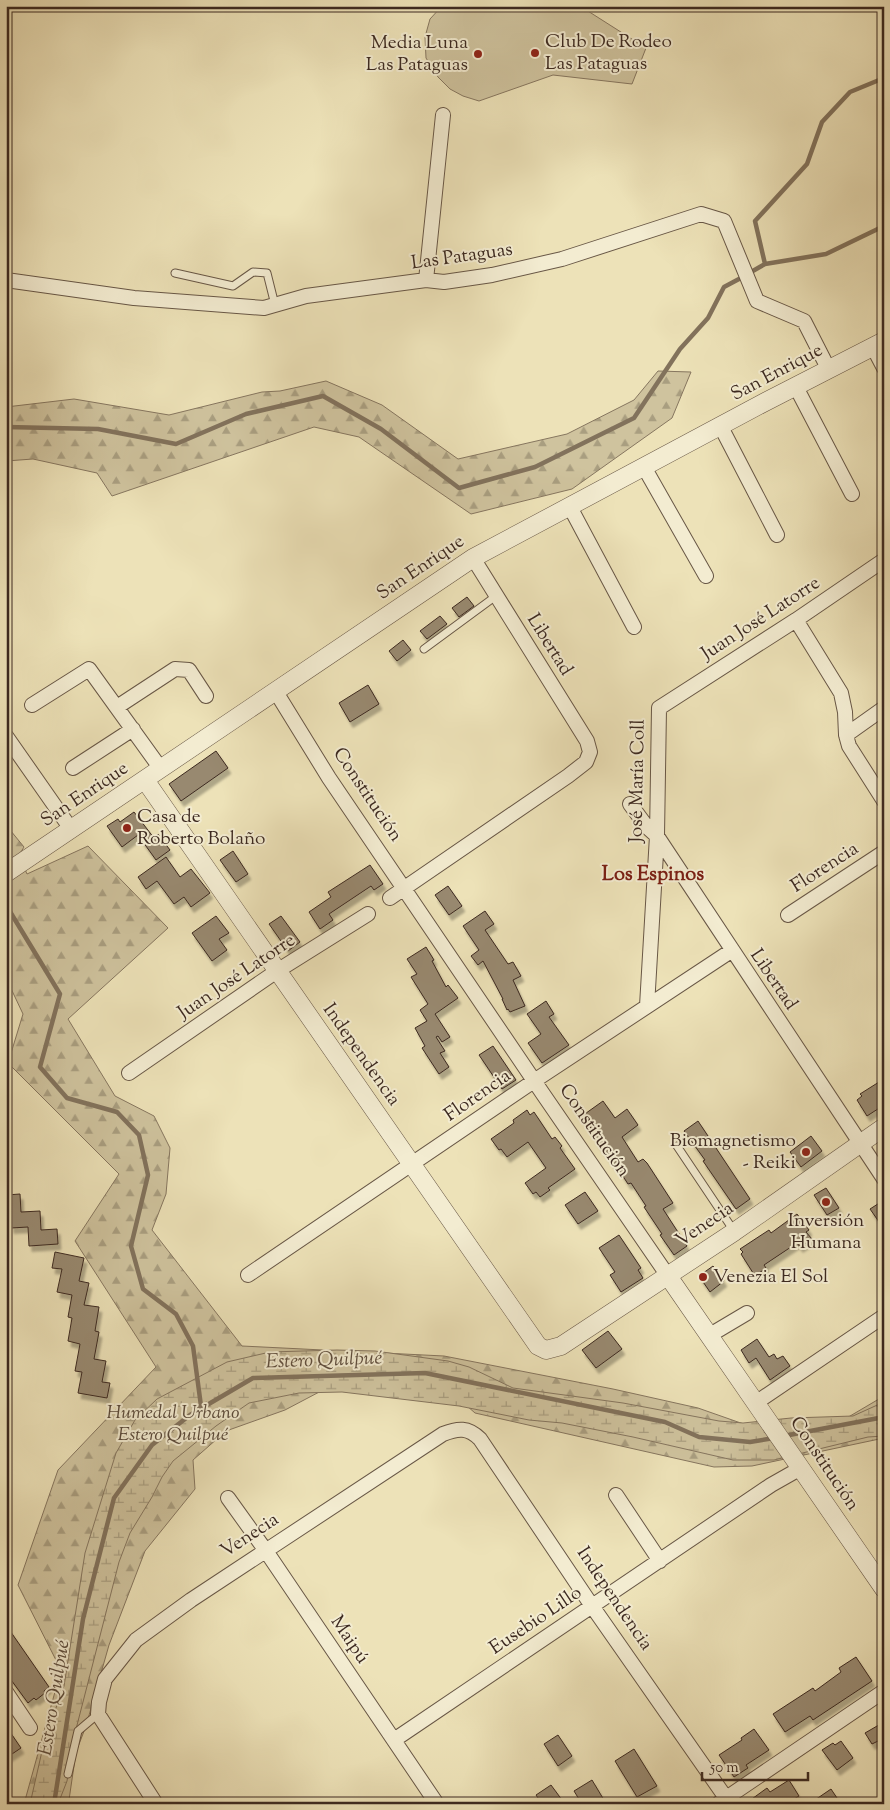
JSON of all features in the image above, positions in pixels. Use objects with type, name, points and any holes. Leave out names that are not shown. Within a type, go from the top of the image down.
[{"type":"street","points":[[426,280],[442,114]]},
{"type":"street","name":"Las Pataguas","points":[[6,280],[134,298],[264,308],[306,296],[426,280],[444,282],[562,259],[701,214],[724,221],[757,302],[804,320],[829,370]]},
{"type":"street","points":[[878,344],[884,368]]},
{"type":"street","name":"San Enrique","points":[[6,873],[473,558],[878,344]]},
{"type":"street","points":[[796,387],[852,494]]},
{"type":"street","points":[[721,426],[778,535]]},
{"type":"street","points":[[644,467],[706,576]]},
{"type":"street","points":[[570,507],[634,627]]},
{"type":"street","name":"Libertad","points":[[404,888],[568,776],[586,762],[590,752],[587,741],[473,558]]},
{"type":"street","name":"Juan José Latorre","points":[[659,708],[796,620],[884,560]]},
{"type":"street","points":[[796,620],[841,693],[849,746],[884,801]]},
{"type":"street","points":[[32,705],[89,669],[161,769]]},
{"type":"street","points":[[117,707],[175,669],[189,670],[206,696]]},
{"type":"street","name":"Constitución","points":[[276,692],[329,778],[534,1081],[757,1402],[884,1589]]},
{"type":"street","name":"José María Coll","points":[[647,1006],[657,836],[659,708]]},
{"type":"street","points":[[846,735],[884,708]]},
{"type":"street","points":[[73,768],[133,729]]},
{"type":"street","points":[[6,736],[71,829]]},
{"type":"street","name":"Independencia","points":[[145,780],[538,1346],[546,1350]]},
{"type":"street","name":"Libertad","points":[[630,804],[647,827],[657,836],[731,951],[884,1178]]},
{"type":"street","name":"Florencia","points":[[788,915],[884,852]]},
{"type":"street","points":[[390,898],[404,888]]},
{"type":"street","name":"Juan José Latorre","points":[[129,1073],[277,971],[368,914]]},
{"type":"street","name":"Florencia","points":[[248,1275],[534,1081],[731,951]]},
{"type":"street","name":"Venecia","points":[[546,1350],[561,1346],[668,1276],[884,1127]]},
{"type":"street","points":[[710,1335],[748,1312]]},
{"type":"street","points":[[757,1402],[884,1316]]},
{"type":"street","name":"Independencia","points":[[464,1429],[473,1432],[480,1438],[722,1801]]},
{"type":"street","name":"Venecia","points":[[98,1714],[105,1679],[136,1640],[191,1600],[443,1434],[453,1430],[464,1429]]},
{"type":"street","name":"Eusebio Lillo","points":[[394,1740],[771,1485],[798,1463]]},
{"type":"street","points":[[616,1495],[660,1561]]},
{"type":"street","name":"Maipú","points":[[228,1498],[438,1804]]},
{"type":"street","points":[[722,1801],[884,1691]]},
{"type":"street","points":[[6,1692],[30,1728]]},
{"type":"street","points":[[98,1714],[156,1804]]},
{"type":"lane","points":[[175,273],[234,286],[253,272],[267,273],[275,305]]},
{"type":"lane","points":[[424,649],[496,596]]},
{"type":"lane","points":[[677,1146],[734,1232]]},
{"type":"lane","points":[[68,1774],[72,1748],[78,1731],[98,1714]]},
{"type":"green space","name":"Club De Rodeo Las Pataguas","points":[[442,6],[580,6],[646,48],[632,84],[553,75],[479,101],[450,89],[438,77],[426,58],[425,37],[430,19]]},
{"type":"green space","points":[[658,371],[691,372],[672,418],[572,489],[471,514],[359,437],[314,427],[112,496],[97,473],[33,459],[6,461],[6,407],[74,399],[169,415],[262,392],[280,391],[326,381],[382,405],[458,459],[567,434],[634,400]]},
{"type":"green space","points":[[6,825],[24,847],[19,855],[27,874],[88,846],[168,928],[68,1019],[115,1096],[154,1116],[170,1148],[166,1194],[152,1230],[242,1346],[444,1356],[613,1389],[698,1408],[755,1428],[845,1419],[884,1396],[884,1438],[752,1466],[714,1467],[475,1413],[440,1382],[342,1380],[285,1410],[226,1431],[193,1460],[195,1489],[145,1551],[109,1645],[86,1726],[76,1752],[69,1800],[71,1804],[24,1804],[61,1670],[18,1585],[58,1470],[156,1367],[75,1241],[119,1174],[8,1063],[23,1014],[6,978]]},
{"type":"green space","name":"Humedal Urbano Estero Quilpué","points":[[375,1351],[448,1361],[469,1367],[513,1388],[623,1403],[719,1421],[743,1423],[791,1418],[853,1416],[884,1402],[884,1436],[868,1437],[774,1460],[733,1460],[562,1423],[529,1420],[459,1406],[342,1392],[299,1393],[249,1403],[216,1426],[173,1461],[130,1533],[119,1562],[75,1733],[67,1781],[58,1804],[30,1804],[45,1738],[64,1686],[85,1553],[116,1453],[135,1420],[157,1399],[227,1362],[270,1352]]},
{"type":"building","points":[[467,597],[474,606],[459,617],[452,608]]},
{"type":"building","points":[[440,616],[447,624],[427,639],[420,631]]},
{"type":"building","points":[[403,640],[411,650],[397,661],[389,651]]},
{"type":"building","points":[[368,685],[379,704],[350,722],[339,703]]},
{"type":"building","points":[[216,751],[228,768],[181,801],[169,784]]},
{"type":"building","points":[[134,812],[154,838],[158,834],[170,850],[156,860],[138,835],[122,847],[107,826],[118,819],[120,822]]},
{"type":"building","points":[[233,851],[248,874],[236,882],[220,860]]},
{"type":"building","points":[[166,857],[180,877],[191,869],[210,893],[191,907],[184,897],[174,904],[157,881],[146,889],[138,877]]},
{"type":"building","points":[[370,865],[383,884],[374,890],[371,886],[329,914],[333,920],[320,929],[309,912],[331,897],[328,892]]},
{"type":"building","points":[[448,886],[462,906],[449,915],[435,895]]},
{"type":"building","points":[[485,911],[494,924],[485,930],[508,964],[513,962],[521,976],[513,980],[525,1006],[510,1012],[507,1010],[483,961],[478,965],[471,956],[479,950],[463,926]]},
{"type":"building","points":[[216,916],[229,933],[219,939],[227,950],[212,961],[192,933]]},
{"type":"building","points":[[281,916],[300,942],[288,951],[269,924]]},
{"type":"building","points":[[426,947],[446,987],[448,985],[458,998],[435,1014],[450,1037],[442,1042],[438,1036],[436,1037],[445,1051],[440,1053],[449,1067],[439,1074],[422,1048],[425,1046],[415,1028],[427,1021],[420,1010],[428,1004],[411,977],[417,974],[407,959]]},
{"type":"building","points":[[546,1001],[554,1014],[549,1017],[569,1045],[542,1063],[528,1043],[541,1034],[527,1014]]},
{"type":"building","points":[[493,1046],[516,1080],[502,1089],[479,1055]]},
{"type":"building","points":[[879,1082],[884,1090],[884,1105],[867,1116],[857,1100],[862,1096],[860,1094]]},
{"type":"building","points":[[603,1101],[615,1118],[627,1109],[638,1125],[622,1137],[638,1162],[643,1159],[647,1163],[673,1203],[663,1209],[687,1246],[674,1255],[660,1235],[662,1234],[631,1183],[628,1184],[615,1164],[613,1165],[593,1137],[596,1135],[582,1116]]},
{"type":"building","points":[[527,1110],[530,1115],[534,1112],[552,1139],[555,1137],[562,1146],[560,1148],[575,1169],[548,1188],[550,1190],[540,1197],[536,1192],[533,1194],[525,1183],[546,1168],[528,1142],[507,1157],[491,1139],[514,1123],[513,1120]]},
{"type":"building","points":[[698,1121],[750,1199],[736,1209],[684,1131]]},
{"type":"building","name":"Biomagnetismo - Reiki","points":[[811,1136],[822,1151],[801,1167],[790,1152]]},
{"type":"building","name":"Inversión Humana","points":[[826,1188],[839,1208],[827,1215],[814,1195]]},
{"type":"building","points":[[585,1192],[598,1211],[578,1224],[565,1205]]},
{"type":"building","points":[[20,1194],[21,1212],[40,1211],[41,1230],[57,1229],[58,1244],[29,1246],[28,1227],[11,1228],[10,1210],[6,1210],[6,1195]]},
{"type":"building","points":[[884,1200],[884,1229],[870,1209]]},
{"type":"building","points":[[797,1214],[809,1230],[806,1232],[812,1239],[800,1247],[797,1243],[764,1265],[766,1268],[755,1276],[741,1254],[743,1252],[740,1249],[769,1230],[771,1233]]},
{"type":"building","points":[[619,1235],[641,1268],[638,1270],[643,1278],[621,1292],[610,1275],[615,1272],[599,1248]]},
{"type":"building","points":[[55,1252],[84,1258],[79,1281],[89,1283],[84,1305],[99,1307],[95,1331],[99,1332],[94,1359],[106,1361],[102,1382],[110,1383],[107,1398],[78,1393],[82,1372],[75,1371],[80,1344],[68,1341],[72,1318],[68,1317],[72,1295],[57,1292],[62,1269],[52,1268]]},
{"type":"building","points":[[713,1266],[724,1281],[710,1292],[699,1276]]},
{"type":"building","points":[[608,1331],[622,1349],[596,1368],[582,1350]]},
{"type":"building","points":[[757,1339],[769,1357],[774,1354],[777,1359],[783,1356],[790,1366],[770,1380],[756,1358],[749,1363],[741,1350]]},
{"type":"building","points":[[6,1625],[49,1687],[36,1700],[34,1698],[28,1703],[6,1673]]},
{"type":"building","points":[[856,1657],[872,1681],[813,1720],[810,1716],[785,1732],[773,1714],[813,1688],[815,1691],[841,1672],[839,1668]]},
{"type":"building","points":[[884,1722],[884,1738],[872,1744],[865,1733]]},
{"type":"building","points":[[6,1726],[21,1748],[6,1758]]},
{"type":"building","points":[[754,1729],[769,1750],[746,1765],[748,1768],[734,1777],[719,1755],[742,1740],[741,1738]]},
{"type":"building","points":[[558,1735],[572,1756],[558,1766],[544,1744]]},
{"type":"building","points":[[841,1741],[853,1758],[837,1770],[822,1750],[833,1743],[835,1745]]},
{"type":"building","points":[[634,1749],[657,1786],[637,1797],[615,1761]]},
{"type":"building","points":[[592,1780],[604,1800],[598,1804],[582,1804],[574,1791]]},
{"type":"building","points":[[789,1780],[799,1796],[786,1804],[745,1804],[767,1788],[770,1792]]},
{"type":"building","points":[[551,1785],[565,1804],[542,1804],[536,1795]]},
{"type":"building","points":[[831,1789],[841,1804],[809,1804]]},
{"type":"waterway","points":[[765,264],[755,221],[807,164],[822,122],[850,92],[884,78]]},
{"type":"waterway","points":[[751,272],[765,264],[826,254],[884,226]]},
{"type":"waterway","points":[[6,427],[98,429],[176,444],[246,414],[323,396],[381,429],[459,488],[535,467],[634,418],[680,349],[708,318],[724,287],[739,279]]},
{"type":"waterway","points":[[6,905],[60,994],[40,1067],[67,1098],[117,1112],[139,1135],[148,1175],[131,1246],[143,1289],[176,1314],[193,1346],[201,1406],[197,1409]]},
{"type":"waterway","name":"Estero Quilpué","points":[[54,1804],[83,1619],[114,1498],[152,1445],[190,1415],[253,1378],[425,1373],[665,1422],[699,1437],[750,1442],[774,1438]]},
{"type":"waterway","name":"Estero Quilpué","points":[[784,1436],[884,1417]]},
{"type":"place","name":"Club De Rodeo Las Pataguas","points":[[535,53]]},
{"type":"place","name":"Media Luna Las Pataguas","points":[[478,54]]},
{"type":"place","name":"Casa de Roberto Bolaño","points":[[127,828]]},
{"type":"place","name":"Biomagnetismo - Reiki","points":[[806,1152]]},
{"type":"place","name":"Inversión Humana","points":[[826,1202]]},
{"type":"place","name":"Venezia El Sol","points":[[703,1277]]},
{"type":"district","name":"Los Espinos","points":[[653,875]]}]
